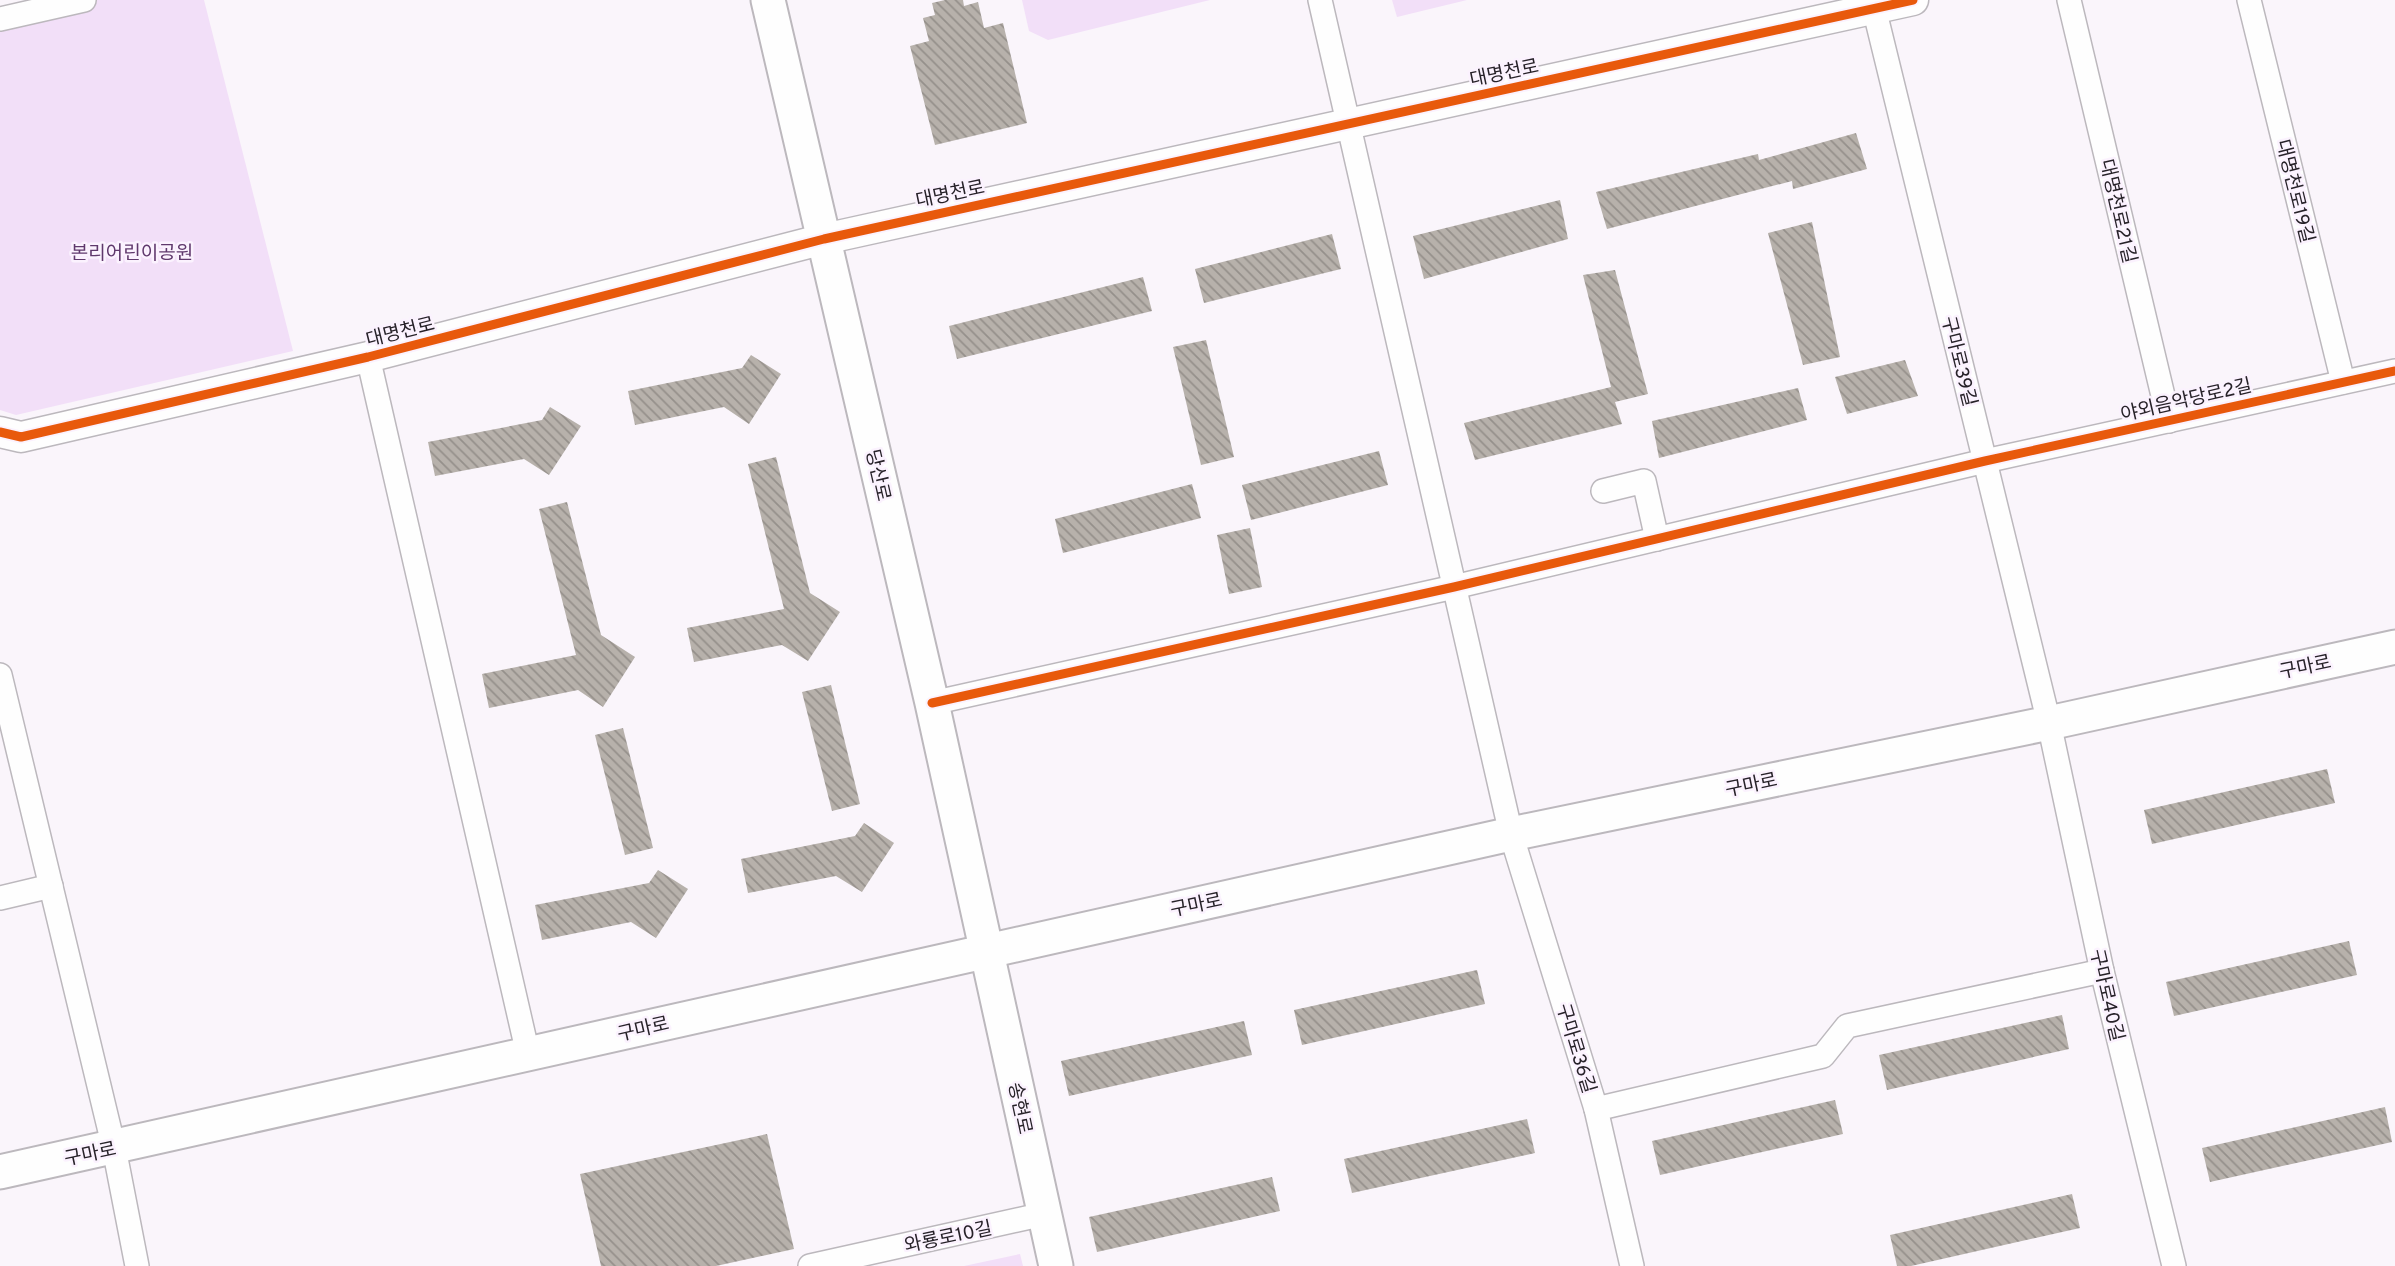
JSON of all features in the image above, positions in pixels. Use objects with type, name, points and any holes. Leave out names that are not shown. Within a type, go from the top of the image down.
[{"type":"main road","name":"당산로","points":[[768,0],[932,703],[986,950]]},
{"type":"main road","name":"구마로","points":[[0,1172],[1511,834],[2049,723],[2395,647]]},
{"type":"main road","name":"송현로","points":[[986,950],[1056,1266]]},
{"type":"street","points":[[0,19],[84,0]]},
{"type":"street","points":[[1320,0],[1347,124]]},
{"type":"street","name":"대명천로","points":[[0,432],[21,437],[368,357],[824,239],[1347,124],[1873,4],[1913,0]]},
{"type":"street","name":"대명천로21길","points":[[2069,0],[2169,421]]},
{"type":"street","name":"대명천로19길","points":[[2249,0],[2343,382]]},
{"type":"street","name":"구마로39길","points":[[1873,4],[2049,723]]},
{"type":"street","name":"구마로36길","points":[[1347,124],[1511,834],[1596,1109],[1632,1266]]},
{"type":"street","points":[[368,357],[528,1054]]},
{"type":"street","name":"야외음악당로2길","points":[[932,703],[1454,587],[1984,461],[2395,371]]},
{"type":"street","points":[[1603,491],[1644,481],[1657,539]]},
{"type":"street","points":[[0,675],[114,1148],[136,1266]]},
{"type":"street","name":"구마로40길","points":[[2049,723],[2102,971],[2174,1266]]},
{"type":"street","points":[[0,898],[51,886]]},
{"type":"street","points":[[1596,1109],[1823,1056],[1847,1026],[2102,971]]},
{"type":"street","name":"와룡로10길","points":[[810,1266],[1044,1214]]},
{"type":"green space","name":"본리어린이공원","points":[[82,0],[204,0],[293,351],[16,415],[0,410],[0,19]]},
{"type":"green space","points":[[1022,0],[1210,0],[1048,40],[1029,31]]},
{"type":"green space","points":[[1392,0],[1467,0],[1397,17]]},
{"type":"green space","points":[[1020,1254],[1023,1266],[964,1266]]},
{"type":"building","points":[[963,0],[964,6],[978,2],[984,28],[1003,23],[1027,123],[935,145],[910,46],[929,41],[923,18],[935,15],[932,3]]},
{"type":"building","points":[[1856,133],[1867,169],[1793,189],[1792,181],[1607,229],[1596,192],[1758,154],[1759,160]]},
{"type":"building","points":[[1560,200],[1568,239],[1424,279],[1413,236]]},
{"type":"building","points":[[1812,222],[1840,357],[1803,365],[1768,233]]},
{"type":"building","points":[[1332,234],[1341,269],[1204,303],[1195,269]]},
{"type":"building","points":[[1615,270],[1648,394],[1615,402],[1622,424],[1475,460],[1464,423],[1611,387],[1583,275]]},
{"type":"building","points":[[1143,277],[1152,311],[957,359],[949,326]]},
{"type":"building","points":[[1206,340],[1234,457],[1201,465],[1173,347]]},
{"type":"building","points":[[751,355],[781,374],[749,424],[724,407],[635,425],[628,391],[742,368]]},
{"type":"building","points":[[1905,360],[1918,396],[1847,414],[1835,377]]},
{"type":"building","points":[[1798,388],[1807,420],[1659,458],[1652,421]]},
{"type":"building","points":[[550,407],[581,426],[549,475],[524,459],[435,476],[428,442],[542,420]]},
{"type":"building","points":[[1379,451],[1388,485],[1251,520],[1242,485]]},
{"type":"building","points":[[776,457],[810,593],[840,612],[808,661],[782,645],[694,662],[687,628],[784,609],[748,464]]},
{"type":"building","points":[[1192,484],[1201,518],[1063,553],[1055,519]]},
{"type":"building","points":[[567,502],[601,635],[635,657],[603,707],[578,690],[489,708],[482,674],[576,655],[539,509]]},
{"type":"building","points":[[1250,528],[1262,587],[1229,594],[1217,535]]},
{"type":"building","points":[[831,685],[860,804],[832,811],[802,692]]},
{"type":"building","points":[[623,728],[653,848],[625,855],[595,735]]},
{"type":"building","points":[[2327,769],[2335,803],[2152,844],[2144,810]]},
{"type":"building","points":[[864,823],[894,843],[862,892],[836,876],[748,893],[741,859],[855,836]]},
{"type":"building","points":[[658,870],[688,889],[656,938],[631,922],[542,940],[535,905],[649,883]]},
{"type":"building","points":[[2349,941],[2357,975],[2174,1016],[2166,982]]},
{"type":"building","points":[[1477,970],[1485,1004],[1302,1045],[1294,1010]]},
{"type":"building","points":[[2062,1015],[2069,1049],[1887,1090],[1879,1055]]},
{"type":"building","points":[[1244,1021],[1252,1055],[1069,1096],[1061,1061]]},
{"type":"building","points":[[1835,1100],[1843,1134],[1660,1175],[1652,1141]]},
{"type":"building","points":[[2385,1107],[2392,1142],[2210,1182],[2202,1148]]},
{"type":"building","points":[[1527,1119],[1535,1153],[1352,1193],[1344,1159]]},
{"type":"building","points":[[767,1134],[794,1249],[716,1266],[601,1266],[580,1174]]},
{"type":"building","points":[[1272,1177],[1280,1211],[1097,1252],[1089,1217]]},
{"type":"building","points":[[2072,1194],[2080,1228],[1911,1266],[1897,1266],[1890,1235]]},
{"type":"cycle path","points":[[0,432],[21,437],[368,357],[824,239],[1913,0]]},
{"type":"cycle path","points":[[932,703],[1454,587],[1985,461],[2395,371]]}]
